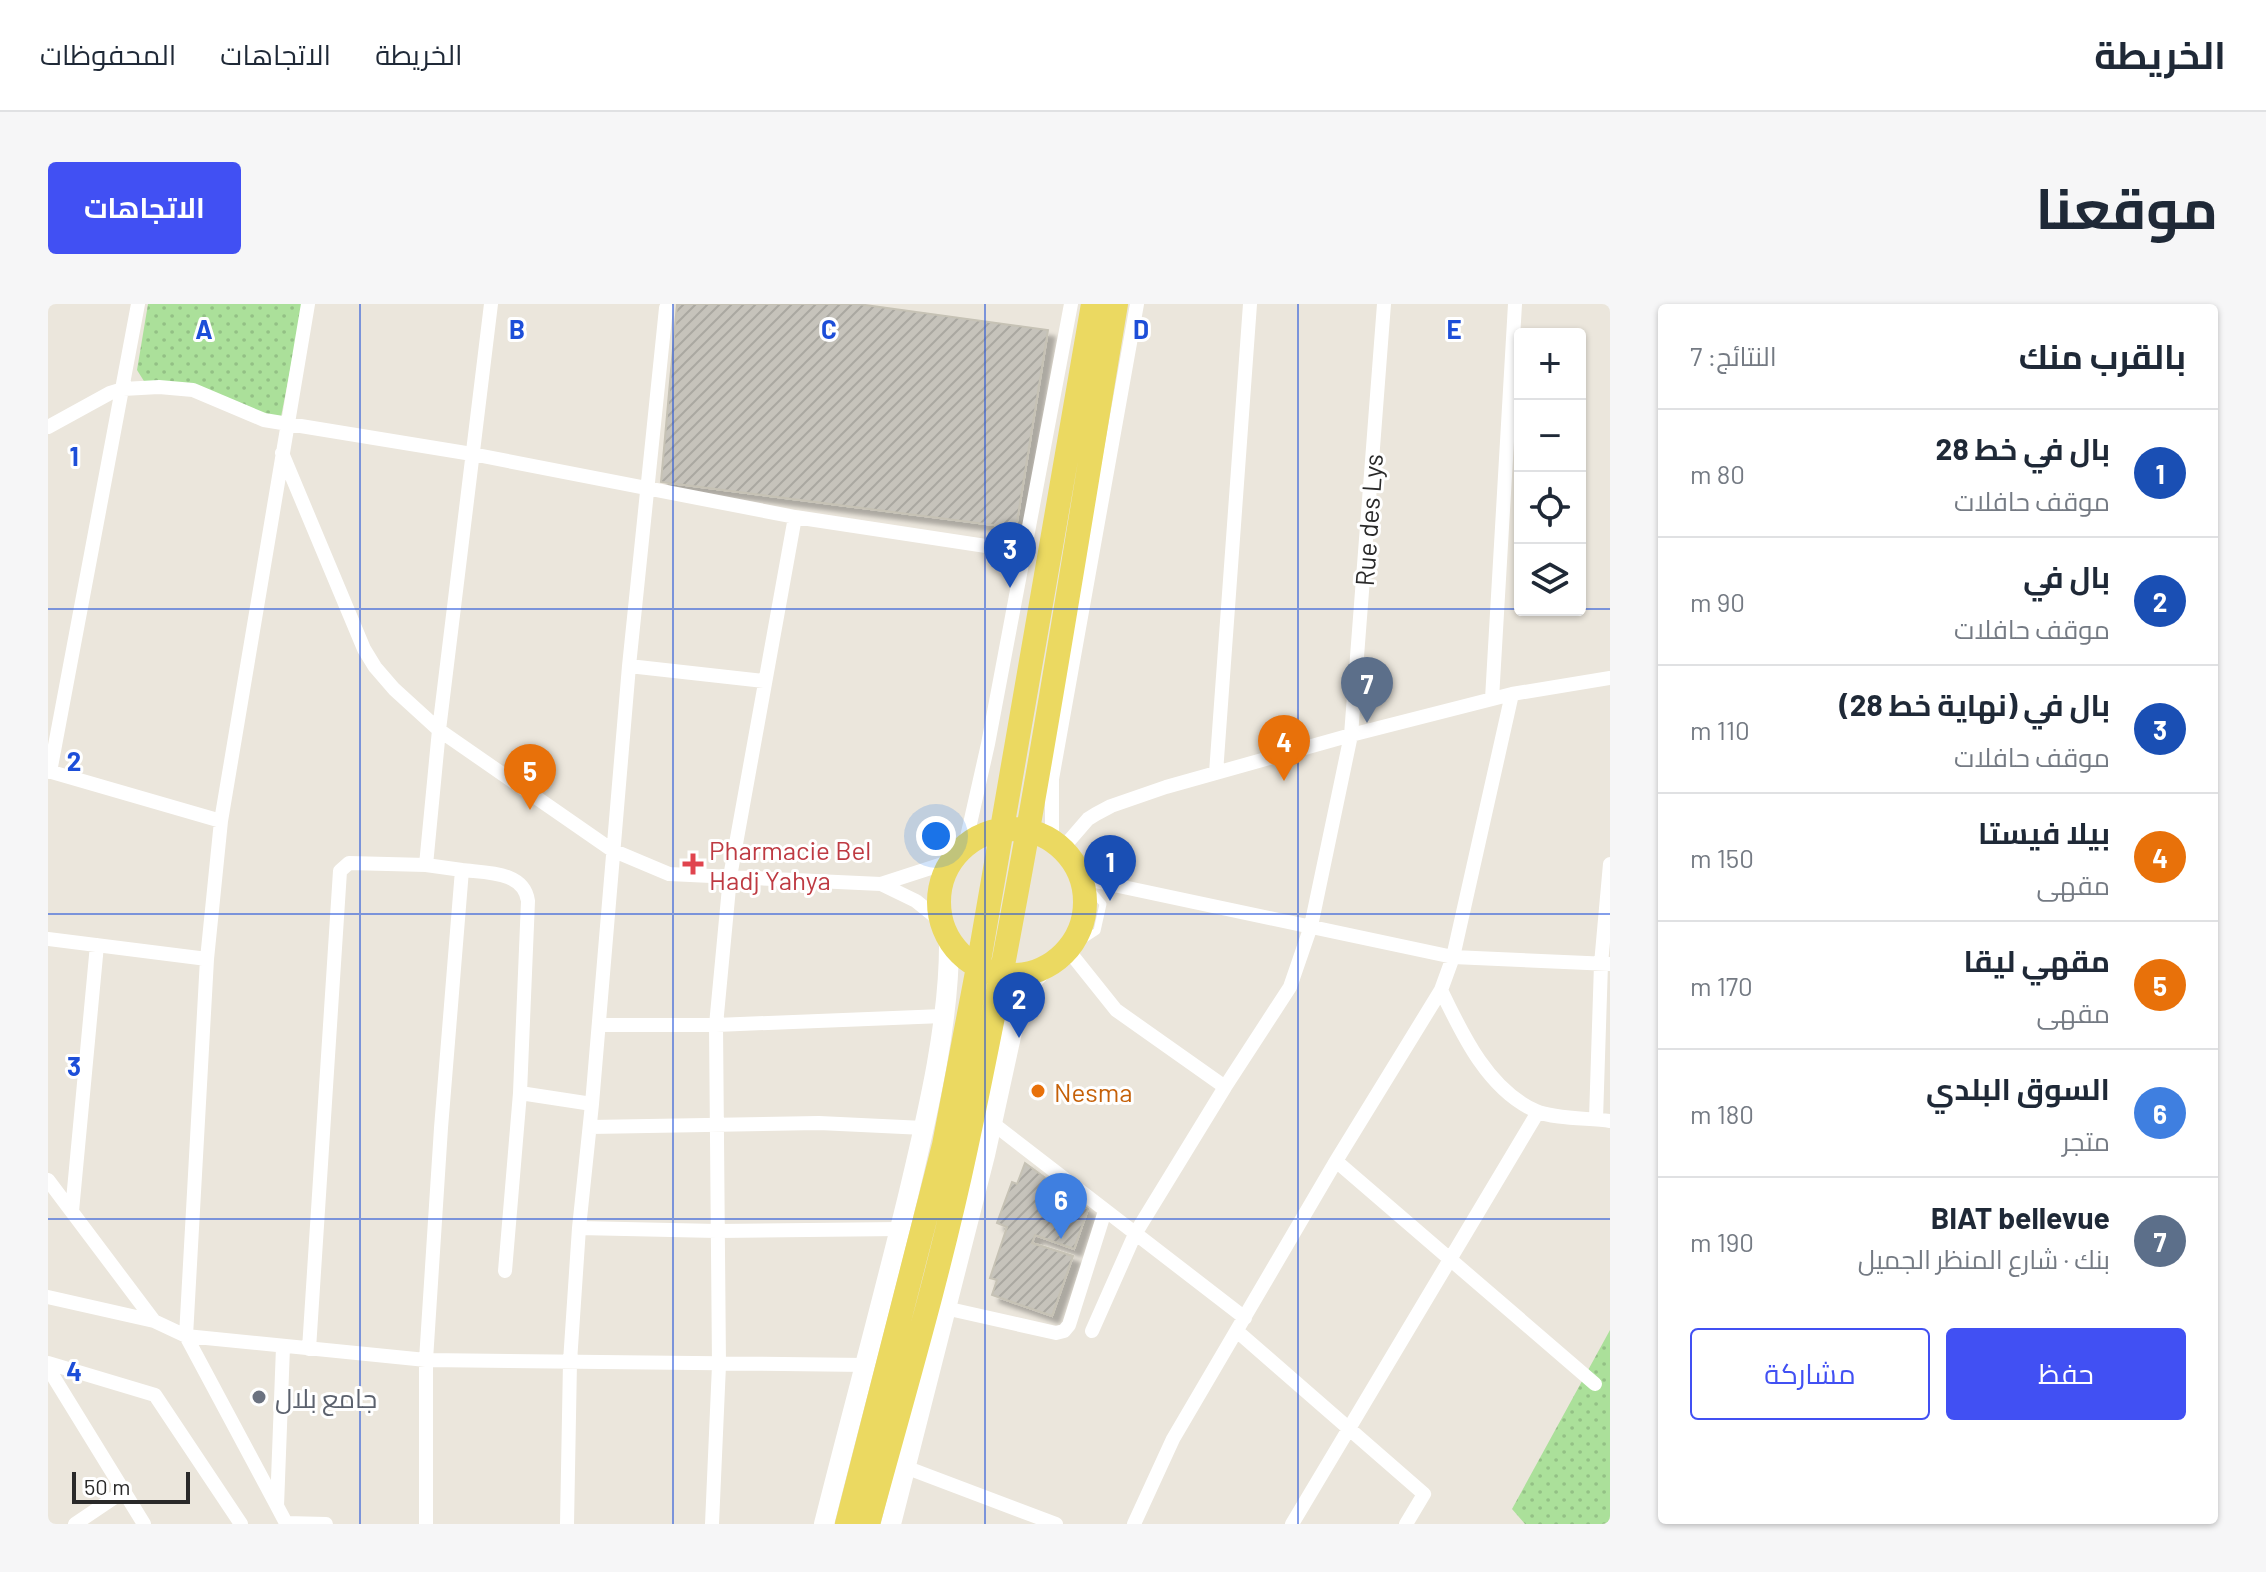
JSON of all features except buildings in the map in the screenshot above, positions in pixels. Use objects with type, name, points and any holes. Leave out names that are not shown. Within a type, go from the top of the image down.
[{"type":"main road","points":[[868,1524],[965,1150],[989,971],[1001,830],[1093,304]]},
{"type":"main road","points":[[847,1524],[1028,831],[1116,304]]},
{"type":"main road","points":[[824,1524],[924,1128],[949,978],[946,930],[939,901],[943,880],[959,854],[982,836],[1001,830],[1028,831],[1057,845],[1073,862],[1081,878],[1086,903],[1081,928],[1068,950],[1043,969],[1019,1000],[891,1524]]},
{"type":"main road","points":[[946,930],[962,955],[989,971],[1022,975],[1043,969]]},
{"type":"street","points":[[138,304],[49,772],[221,821]]},
{"type":"street","points":[[308,304],[221,821],[207,959],[186,1336],[286,1524],[326,1524]]},
{"type":"street","points":[[426,865],[439,730],[491,304]]},
{"type":"street","points":[[881,884],[959,854],[988,744],[1071,304]]},
{"type":"street","points":[[1057,845],[1052,779],[1137,304]]},
{"type":"street","points":[[1216,773],[1250,304]]},
{"type":"street","name":"Rue des Lys","points":[[1092,1331],[1135,1234],[1290,987],[1311,926],[1351,735],[1384,304]]},
{"type":"street","points":[[1492,699],[1515,304]]},
{"type":"street","points":[[567,1524],[570,1362],[579,1228],[600,1025],[629,666],[666,308]]},
{"type":"street","points":[[48,427],[123,389],[159,387],[193,390],[264,420],[287,425],[472,454],[795,517],[1025,552]]},
{"type":"street","points":[[282,453],[364,649],[394,689],[439,730],[612,850],[669,874],[881,884],[916,901],[946,930]]},
{"type":"street","points":[[712,1524],[719,1365],[716,1025],[730,877],[795,517]]},
{"type":"street","points":[[629,666],[764,681]]},
{"type":"street","points":[[1057,845],[1088,819],[1111,806],[1166,787],[1512,694],[1610,678]]},
{"type":"street","points":[[1134,1524],[1173,1439],[1336,1161],[1441,990],[1453,957],[1512,694]]},
{"type":"street","points":[[309,1349],[340,871],[349,863],[426,865],[462,870],[514,879],[527,893],[527,971],[520,1093],[505,1271]]},
{"type":"street","points":[[1441,990],[1457,1023],[1488,1071],[1519,1101],[1538,1112],[1603,1120],[1610,864]]},
{"type":"street","points":[[426,1524],[426,1360],[462,870]]},
{"type":"street","points":[[1081,878],[1453,957],[1606,964]]},
{"type":"street","points":[[48,939],[207,959]]},
{"type":"street","points":[[72,1211],[97,945]]},
{"type":"street","points":[[1068,950],[1116,1010],[1225,1087]]},
{"type":"street","points":[[600,1025],[716,1025],[943,1016]]},
{"type":"street","points":[[520,1093],[592,1104]]},
{"type":"street","points":[[1292,1524],[1538,1112]]},
{"type":"street","points":[[991,1122],[1135,1234],[1241,1325],[1424,1494],[1406,1524]]},
{"type":"street","points":[[590,1127],[819,1123],[924,1128]]},
{"type":"street","points":[[1336,1161],[1595,1384]]},
{"type":"street","points":[[48,1180],[154,1321]]},
{"type":"street","points":[[945,1308],[1056,1333],[1064,1331],[1069,1325],[1105,1211]]},
{"type":"street","points":[[579,1228],[717,1231],[900,1229]]},
{"type":"street","points":[[48,1297],[154,1321],[186,1336],[426,1360],[866,1365]]},
{"type":"street","points":[[277,1506],[283,1347]]},
{"type":"street","points":[[48,1366],[144,1524]]},
{"type":"street","points":[[48,1366],[155,1395],[241,1524]]},
{"type":"street","points":[[905,1467],[1056,1524]]},
{"type":"street","points":[[75,1524],[124,1491]]},
{"type":"green space","points":[[148,304],[303,304],[280,422],[246,405],[216,395],[147,386],[137,370]]},
{"type":"green space","points":[[1610,1330],[1610,1524],[1525,1524],[1512,1509]]},
{"type":"place","name":"بال في (نهاية خط 28)","points":[[1010,588]]},
{"type":"place","name":"BIAT bellevue","points":[[1367,723]]},
{"type":"place","name":"بيلا فيستا","points":[[1284,781]]},
{"type":"place","name":"مقهي ليقا","points":[[530,810]]},
{"type":"place","name":"Pharmacie Bel Hadj Yahya","points":[[693,864]]},
{"type":"place","name":"بال في خط 28","points":[[1110,901]]},
{"type":"place","name":"بال في","points":[[1019,1038]]},
{"type":"place","name":"Nesma","points":[[1038,1091]]},
{"type":"place","name":"السوق البلدي","points":[[1061,1239]]},
{"type":"place","name":"جامع بلال","points":[[259,1397]]}]
